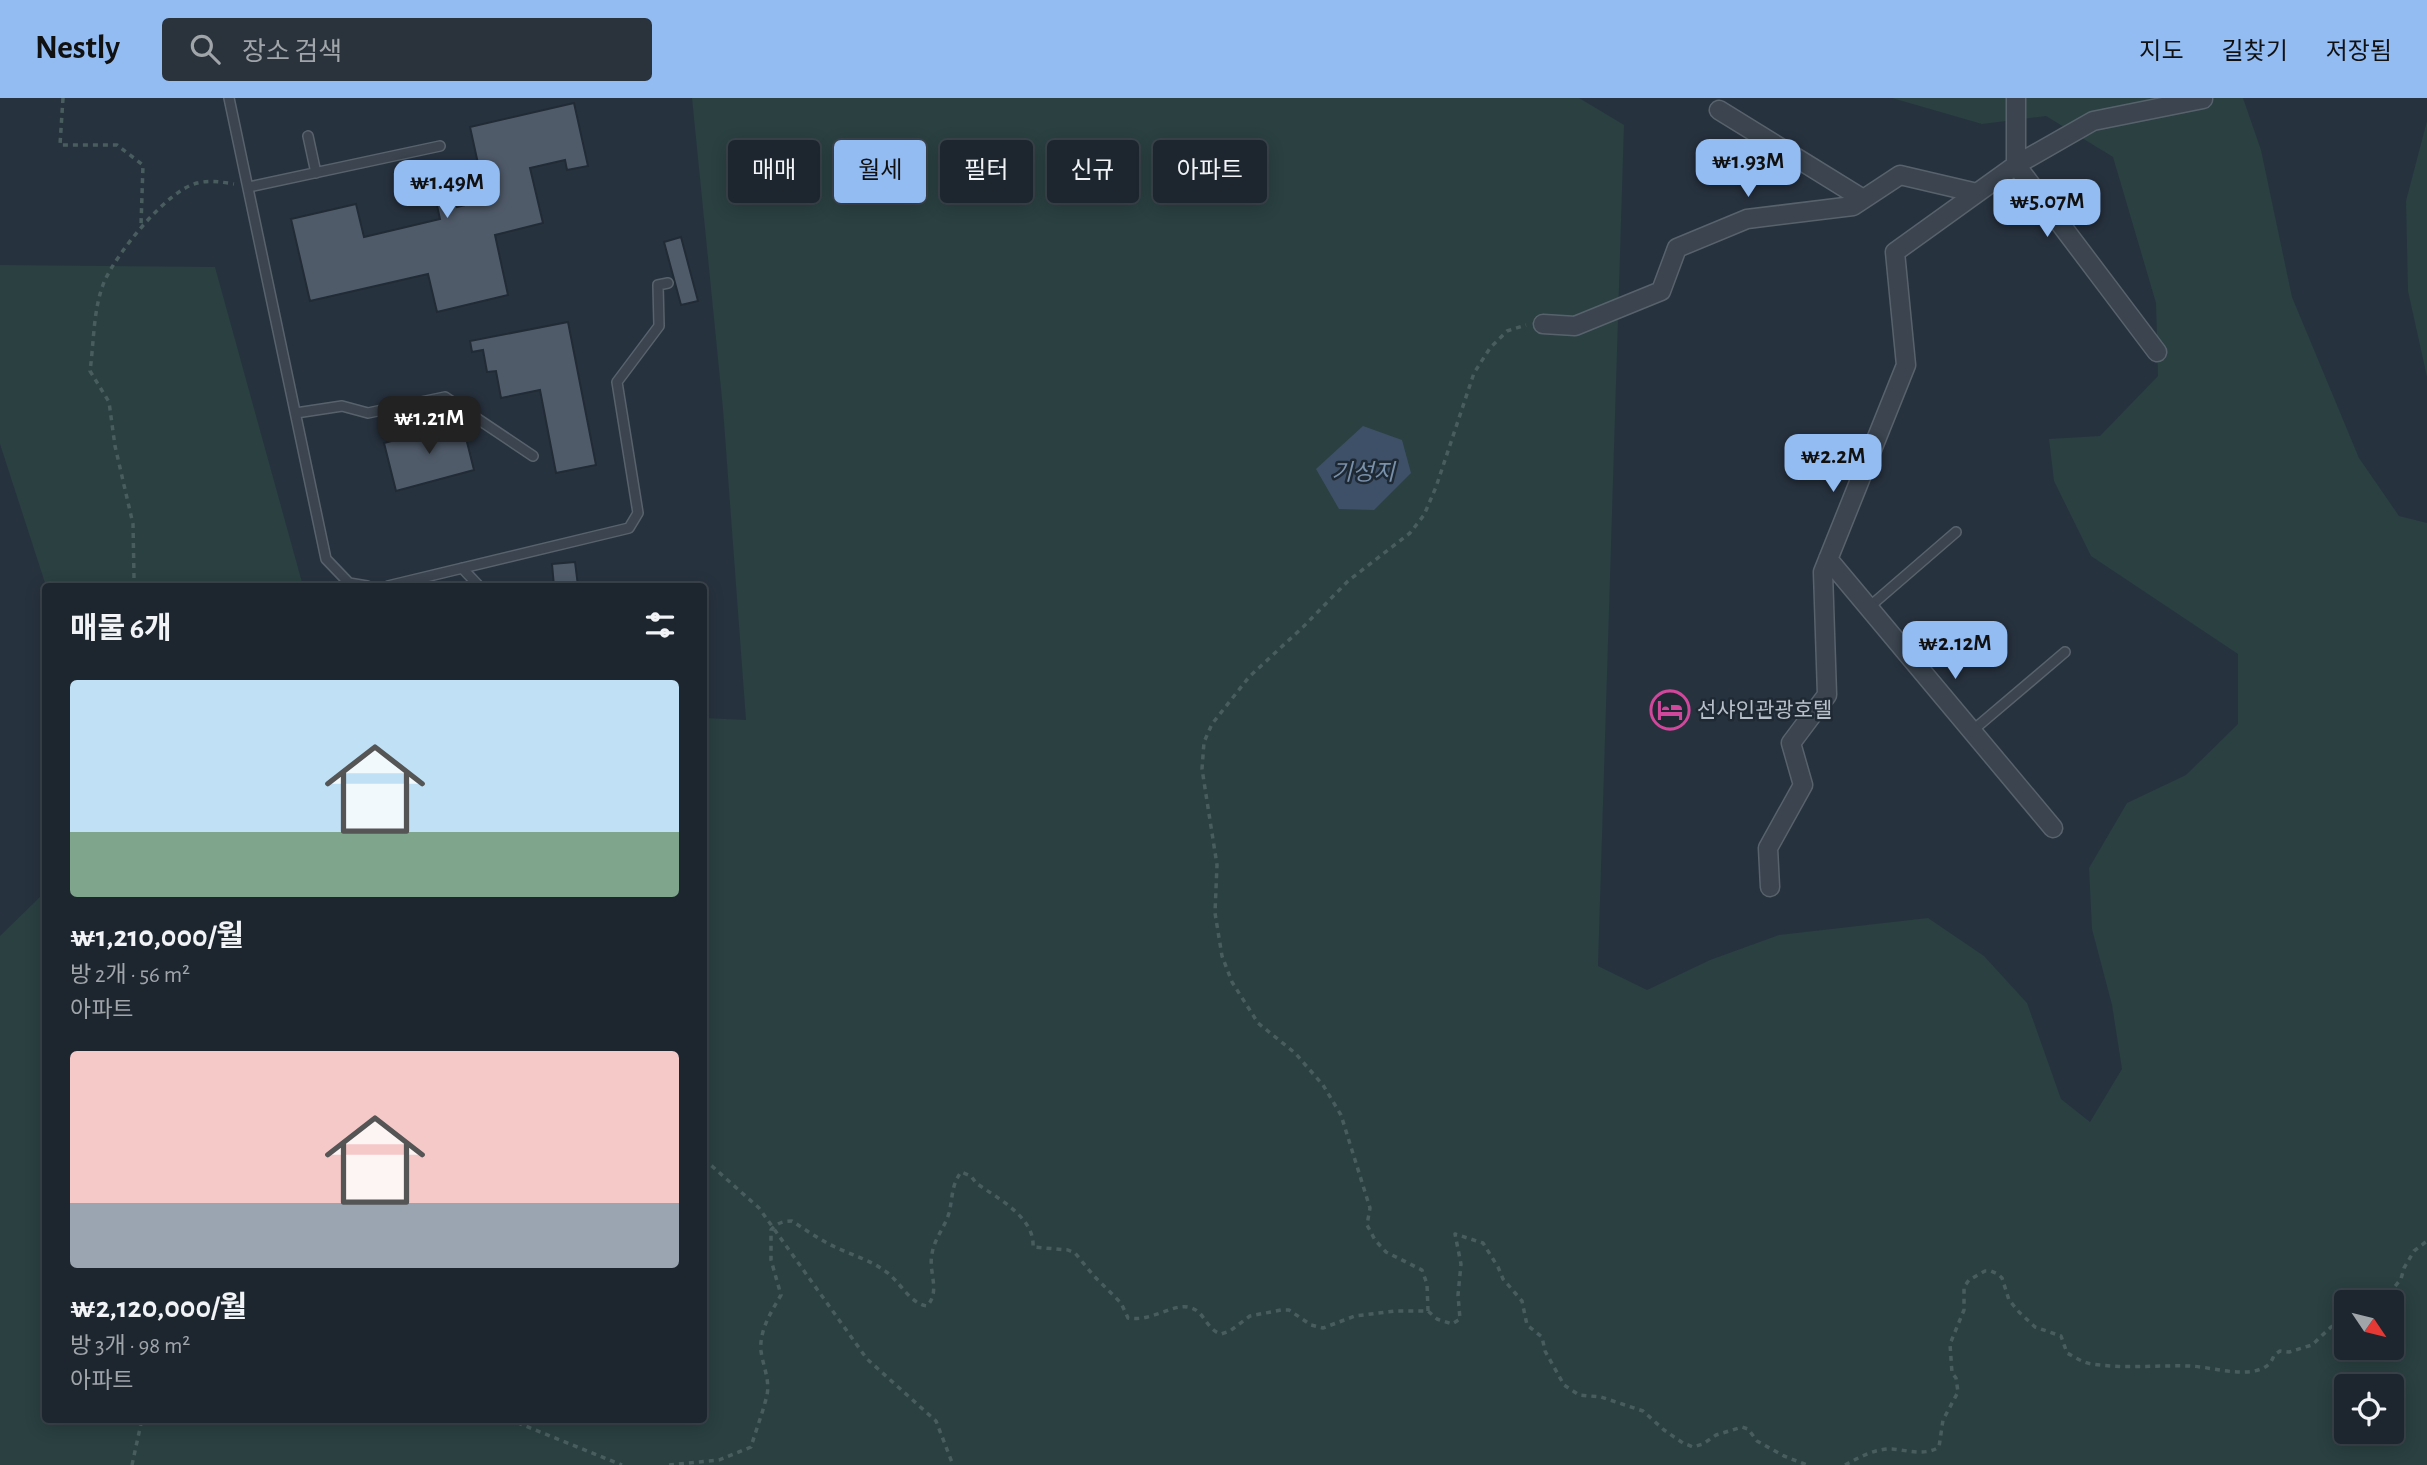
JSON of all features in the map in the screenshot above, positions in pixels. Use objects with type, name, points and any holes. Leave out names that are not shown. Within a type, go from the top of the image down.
[{"type":"street","points":[[2016,98],[2016,165],[2157,352]]},
{"type":"street","points":[[1770,887],[1768,848],[1803,785],[1791,743],[1827,695],[1822,572],[1906,365],[1895,252],[2016,165],[2093,121],[2203,99]]},
{"type":"street","points":[[1719,110],[1863,199]]},
{"type":"street","points":[[1543,324],[1575,326],[1661,291],[1678,248],[1747,219],[1853,206],[1900,175],[1977,193]]},
{"type":"street","points":[[1828,559],[2053,828]]},
{"type":"lane","points":[[229,98],[326,559],[349,583]]},
{"type":"lane","points":[[308,136],[316,173]]},
{"type":"lane","points":[[249,187],[440,146]]},
{"type":"lane","points":[[400,583],[629,528],[638,513],[617,382],[659,326],[658,285],[668,283]]},
{"type":"lane","points":[[296,413],[342,406],[368,412],[445,397],[533,456]]},
{"type":"lane","points":[[1868,608],[1956,532]]},
{"type":"lane","points":[[462,568],[477,583]]},
{"type":"lane","points":[[1972,731],[2065,652]]},
{"type":"path","points":[[63,98],[60,145],[117,145],[143,165],[141,227]]},
{"type":"path","points":[[138,583],[134,578],[133,524],[115,446],[109,402],[90,371],[99,304],[105,281],[141,227],[166,201],[194,184],[216,181],[249,187]]},
{"type":"path","points":[[1428,1311],[1427,1284],[1422,1270],[1386,1252],[1367,1226],[1370,1208],[1340,1115],[1323,1086],[1295,1053],[1258,1023],[1232,982],[1222,957],[1215,913],[1217,865],[1202,769],[1204,743],[1212,724],[1249,677],[1348,581],[1410,533],[1424,516],[1474,373],[1490,348],[1507,331],[1532,323],[1543,324]]},
{"type":"path","points":[[707,1162],[759,1208],[867,1359],[936,1421],[953,1465]]},
{"type":"path","points":[[669,1465],[719,1460],[751,1447],[767,1394],[762,1337],[781,1295],[771,1260],[773,1227],[785,1221],[792,1221],[836,1247],[883,1269],[896,1279],[914,1300],[927,1306],[934,1299],[931,1257],[949,1214],[951,1189],[961,1172],[971,1176],[976,1183],[1021,1216],[1034,1241],[1033,1247],[1075,1253],[1121,1303],[1128,1318],[1139,1320],[1184,1306],[1192,1307],[1202,1314],[1208,1327],[1222,1334],[1250,1316],[1281,1310],[1289,1310],[1311,1325],[1323,1328],[1355,1316],[1395,1311],[1428,1311],[1437,1319],[1452,1324],[1460,1319],[1458,1295],[1461,1264],[1455,1234],[1481,1241],[1503,1279],[1522,1301],[1527,1325],[1542,1337],[1545,1351],[1564,1385],[1579,1395],[1601,1397],[1643,1412],[1664,1430],[1693,1447],[1716,1435],[1742,1427],[1748,1429],[1757,1441],[1807,1465]]},
{"type":"path","points":[[2392,1290],[2402,1279],[2404,1268],[2414,1251],[2427,1241]]},
{"type":"path","points":[[1845,1465],[1869,1452],[1888,1449],[1931,1452],[1939,1447],[1943,1420],[1958,1392],[1956,1378],[1952,1373],[1950,1345],[1964,1310],[1964,1287],[1969,1280],[1985,1271],[1991,1271],[2002,1278],[2009,1300],[2035,1327],[2061,1336],[2067,1353],[2088,1364],[2110,1367],[2187,1366],[2251,1372],[2265,1368],[2280,1351],[2290,1352],[2312,1345],[2334,1325]]},
{"type":"path","points":[[132,1465],[141,1423]]},
{"type":"path","points":[[518,1423],[622,1465]]},
{"type":"green space","points":[[692,98],[1579,98],[1624,125],[1598,966],[1647,990],[1710,960],[1779,935],[1928,918],[1984,956],[2027,1003],[2061,1099],[2090,1122],[2122,1069],[2112,1005],[2092,929],[2089,868],[2127,803],[2186,775],[2238,724],[2238,654],[2091,556],[2054,481],[2049,439],[2100,436],[2158,376],[2156,303],[2113,157],[2046,116],[1982,124],[1892,98],[2243,98],[2261,150],[2292,297],[2359,458],[2399,516],[2427,523],[2427,1465],[0,1465],[0,936],[42,895],[42,1423],[707,1423],[707,718],[746,720],[723,409]]},
{"type":"green space","points":[[2427,121],[2427,377],[2408,291],[2406,201]]},
{"type":"green space","points":[[0,265],[215,267],[302,583],[45,583],[0,444]]},
{"type":"water","name":"기성지","points":[[1363,426],[1402,440],[1411,473],[1374,510],[1339,509],[1316,469]]},
{"type":"building","points":[[574,103],[588,166],[567,170],[565,160],[530,168],[543,223],[495,235],[508,295],[437,312],[428,274],[310,301],[291,219],[356,204],[364,237],[440,219],[431,178],[450,173],[457,207],[486,200],[470,127]]},
{"type":"building","points":[[681,237],[698,301],[681,305],[664,242]]},
{"type":"building","points":[[568,322],[596,465],[556,473],[540,390],[501,398],[496,371],[487,372],[483,350],[472,352],[470,341]]},
{"type":"building","points":[[462,422],[474,470],[396,491],[384,443]]},
{"type":"building","points":[[575,562],[578,583],[554,583],[552,564]]},
{"type":"place","name":"선샤인관광호텔","points":[[1670,710]]}]
